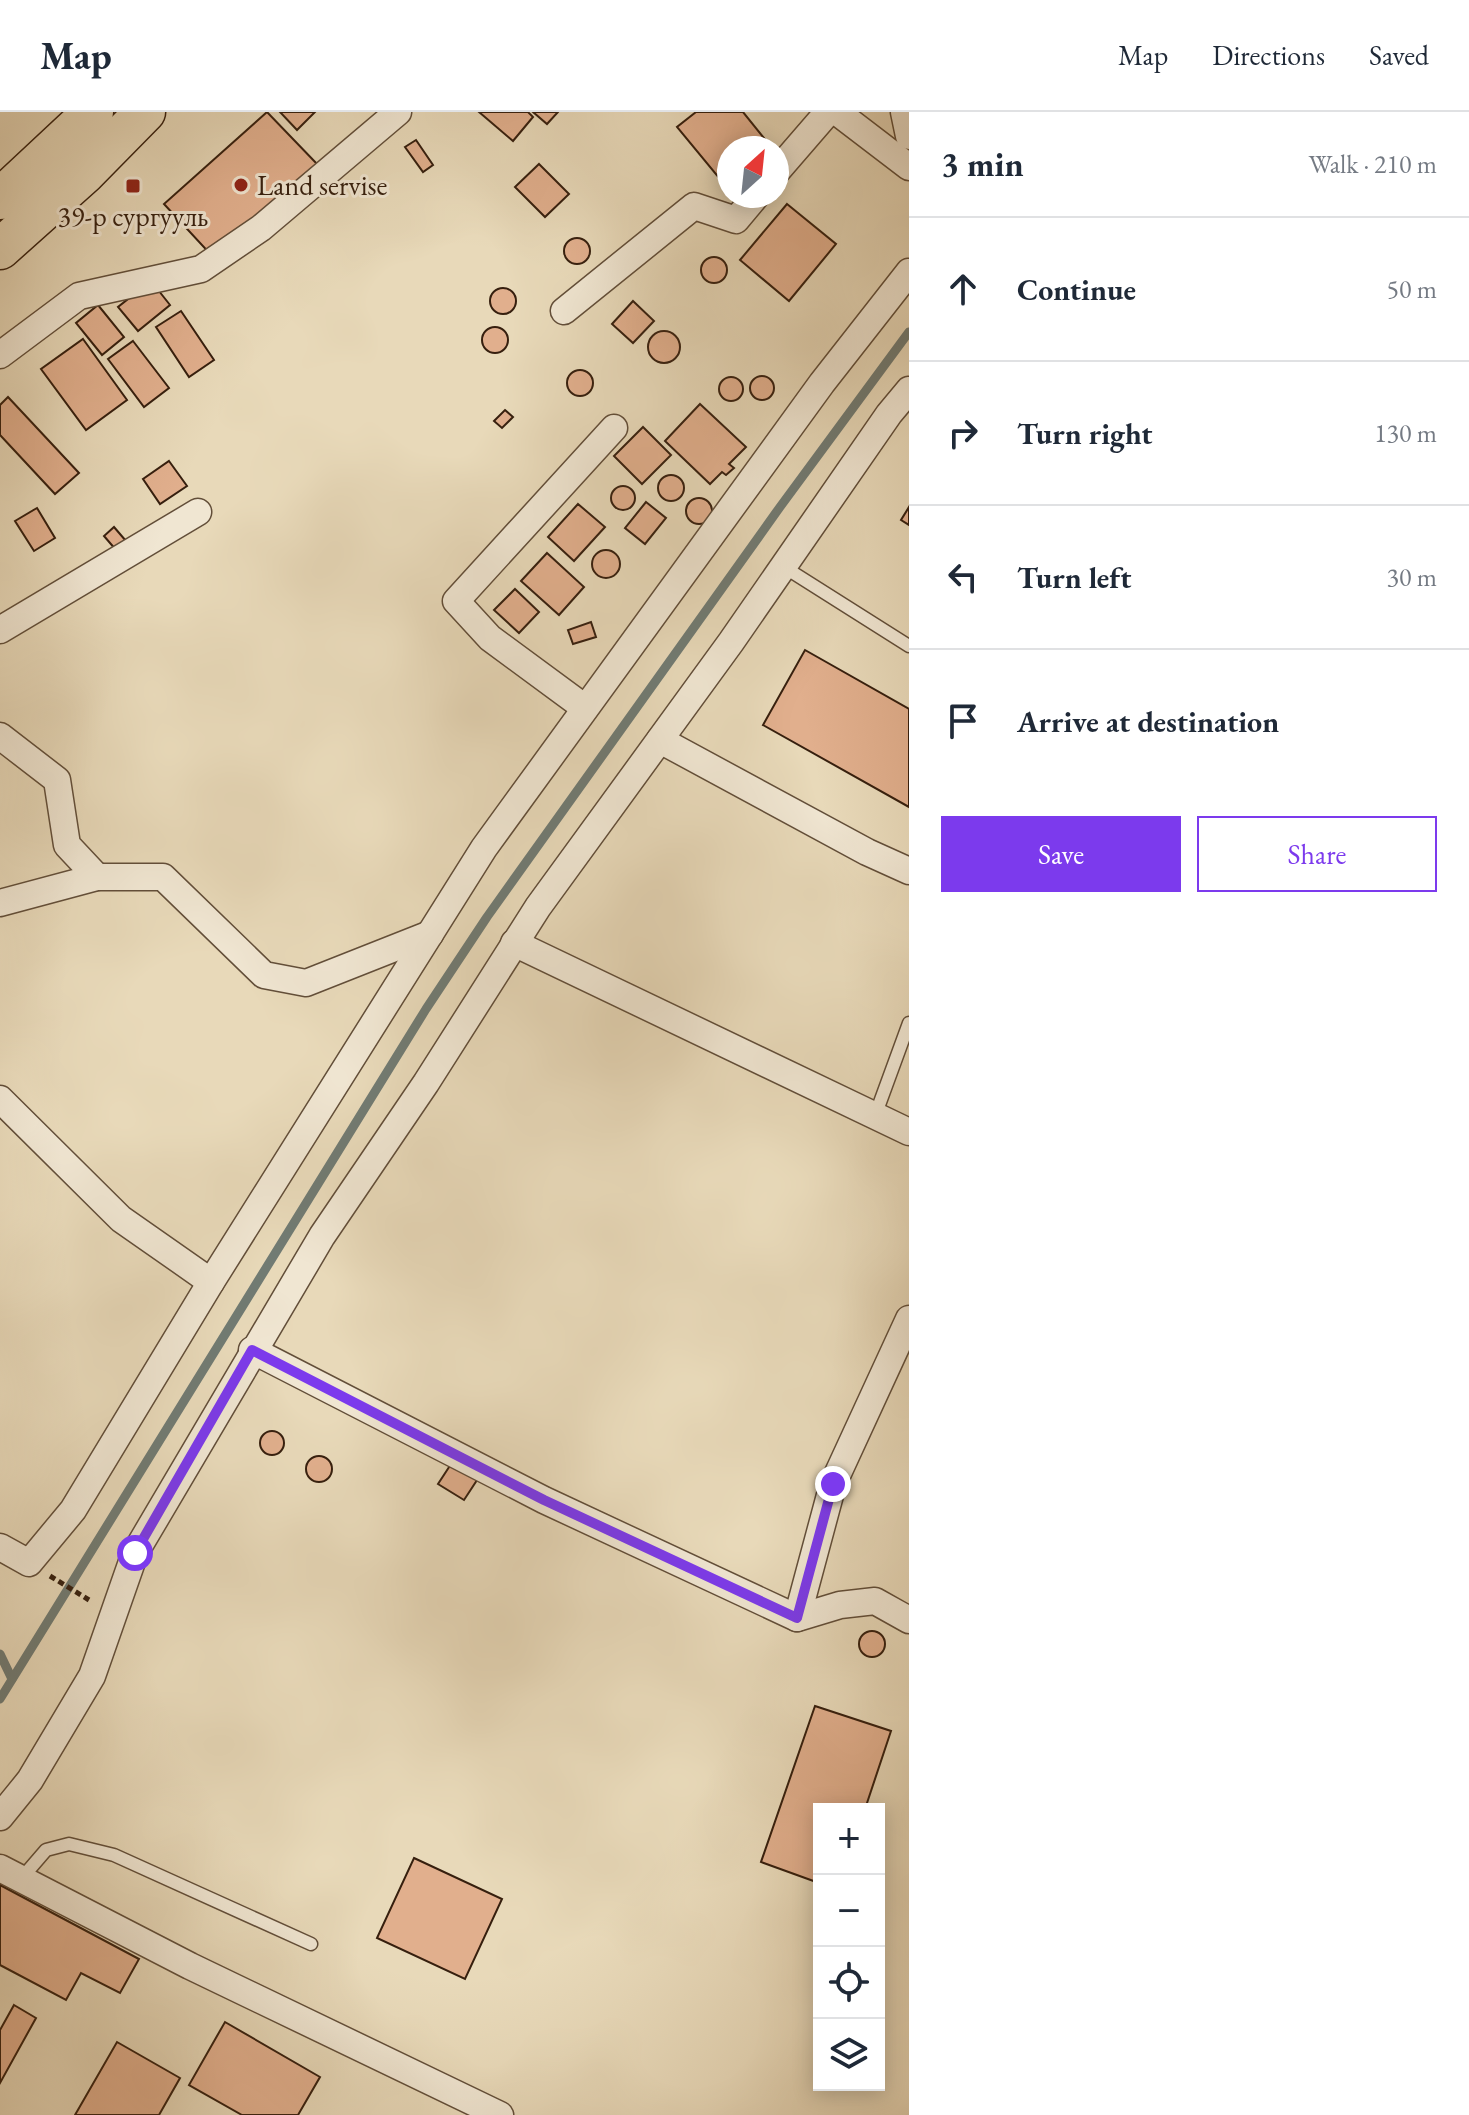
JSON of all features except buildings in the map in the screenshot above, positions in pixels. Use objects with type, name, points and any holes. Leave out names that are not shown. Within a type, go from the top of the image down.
[{"type":"main road","points":[[0,199],[93,112]]},
{"type":"main road","points":[[0,249],[85,173],[145,112]]},
{"type":"street","points":[[0,355],[79,296],[201,269],[261,228],[398,112]]},
{"type":"street","points":[[789,157],[828,112]]},
{"type":"street","points":[[837,112],[909,167]]},
{"type":"street","points":[[904,112],[909,136]]},
{"type":"street","points":[[564,311],[694,206],[736,220],[746,208]]},
{"type":"street","points":[[0,1547],[29,1563],[73,1510],[211,1282],[484,848],[822,383],[909,272]]},
{"type":"street","points":[[0,1817],[30,1780],[92,1676],[135,1553],[322,1236],[426,1083],[514,943],[909,390]]},
{"type":"street","points":[[585,708],[490,638],[456,601],[614,428]]},
{"type":"street","points":[[0,630],[198,512]]},
{"type":"street","points":[[0,736],[57,780],[67,845],[97,877]]},
{"type":"street","points":[[660,740],[867,852],[909,871]]},
{"type":"street","points":[[0,903],[97,877],[163,877],[264,975],[306,983],[430,934]]},
{"type":"street","points":[[514,943],[909,1132]]},
{"type":"street","points":[[0,1099],[121,1219],[211,1282]]},
{"type":"street","points":[[797,1618],[833,1484],[909,1319]]},
{"type":"street","points":[[252,1350],[544,1500],[797,1618],[840,1605],[875,1601],[909,1620]]},
{"type":"street","points":[[11,1873],[190,1966],[500,2115]]},
{"type":"lane","points":[[784,567],[909,646]]},
{"type":"lane","points":[[875,1116],[909,1023]]},
{"type":"lane","points":[[11,1873],[46,1850],[69,1844],[114,1855],[311,1944]]},
{"type":"path","points":[[43,1572],[101,1608]]},
{"type":"waterway","points":[[0,1699],[426,1009],[487,917],[909,332]]},
{"type":"waterway","points":[[0,1654],[12,1679]]},
{"type":"place","name":"Land servise","points":[[241,185]]},
{"type":"place","name":"39-р сургууль","points":[[133,186]]},
{"type":"route","points":[[135,1553],[252,1350],[544,1500],[797,1618],[833,1484]]}]
